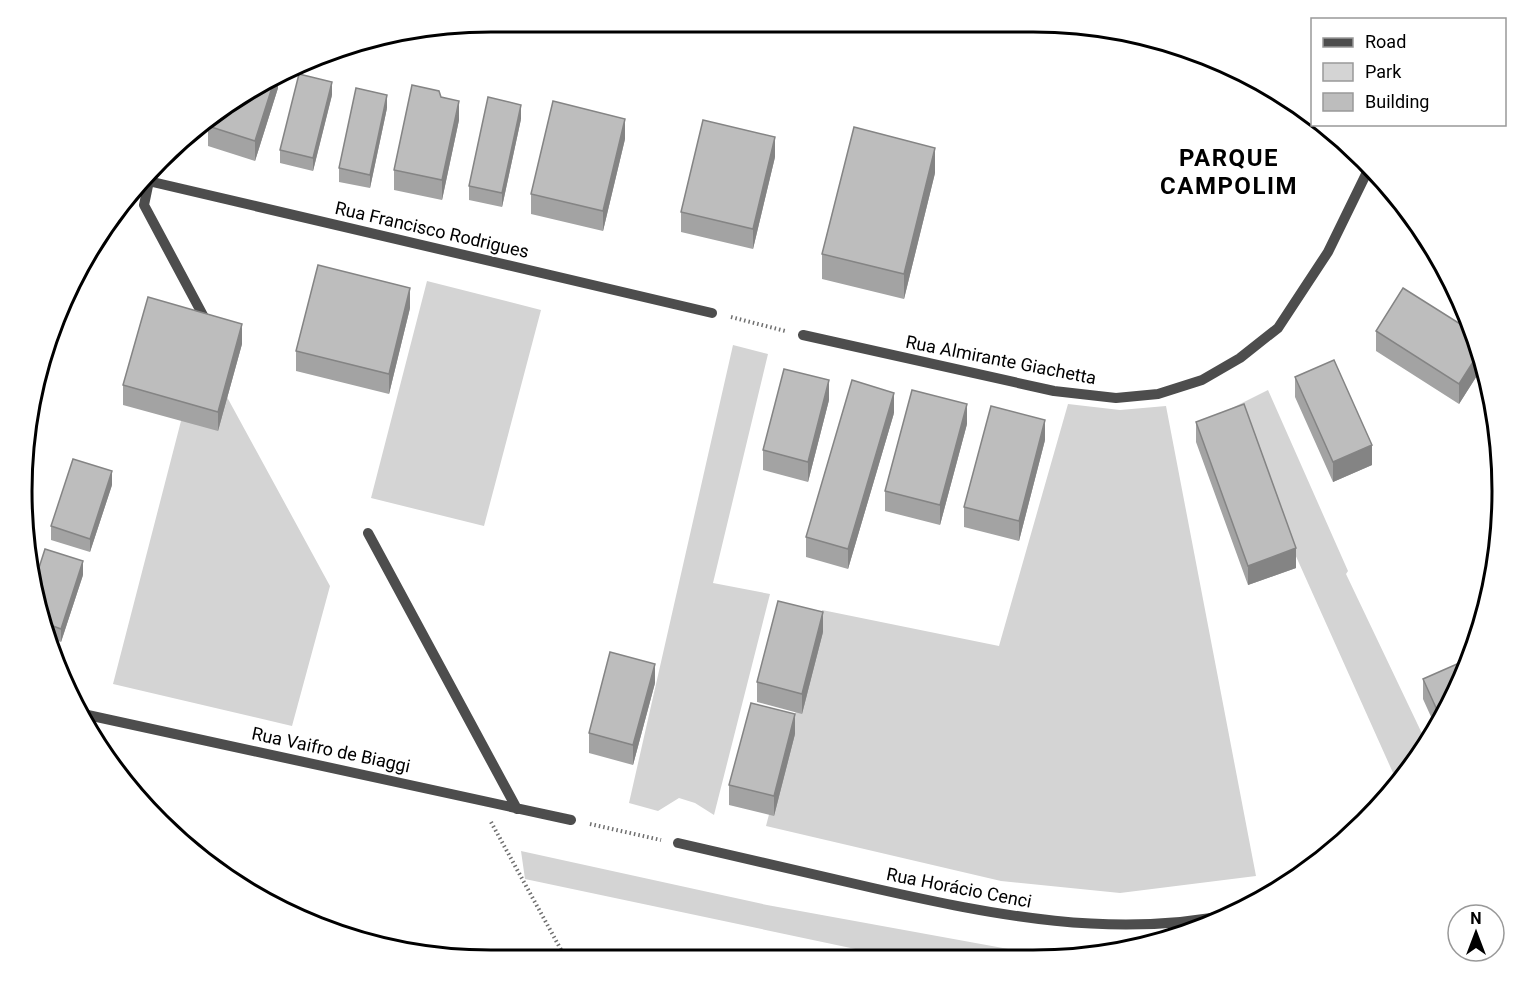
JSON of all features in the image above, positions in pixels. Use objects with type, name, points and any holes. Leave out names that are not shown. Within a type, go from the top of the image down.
[{"type":"street","name":"Rua Almirante Giachetta","points":[[803,335],[1054,391],[1116,398],[1158,394],[1202,380],[1240,358],[1278,328],[1328,252],[1366,174]]},
{"type":"street","name":"Rua Francisco Rodrigues","points":[[151,182],[712,313]]},
{"type":"street","points":[[145,188],[144,205],[205,319]]},
{"type":"street","points":[[368,533],[517,809]]},
{"type":"street","name":"Rua Vaifro de Biaggi","points":[[91,716],[571,820]]},
{"type":"street","name":"Rua Horácio Cenci","points":[[678,843],[976,912],[1083,925],[1194,920]]},
{"type":"path","points":[[712,313],[803,335]]},
{"type":"path","points":[[478,798],[561,950]]},
{"type":"path","points":[[571,820],[678,843]]},
{"type":"green space","points":[[427,281],[541,310],[484,526],[371,498]]},
{"type":"green space","points":[[733,345],[768,354],[713,583],[770,594],[714,815],[695,803],[679,798],[658,811],[629,803]]},
{"type":"green space","points":[[1268,390],[1348,571],[1346,574],[1422,734],[1394,775],[1230,409]]},
{"type":"green space","points":[[227,397],[330,586],[292,726],[113,684],[181,421]]},
{"type":"green space","points":[[1068,404],[1120,410],[1166,406],[1256,876],[1120,893],[1001,881],[766,826],[822,610],[999,646]]},
{"type":"green space","points":[[521,851],[767,905],[1014,950],[860,950],[525,879]]},
{"type":"building","points":[[299,74],[332,82],[313,158],[280,150]]},
{"type":"building","points":[[412,85],[439,91],[441,97],[459,101],[442,180],[394,170]]},
{"type":"building","points":[[272,87],[255,141],[210,127]]},
{"type":"building","points":[[356,88],[387,95],[370,175],[339,168]]},
{"type":"building","points":[[488,97],[521,105],[502,193],[469,186]]},
{"type":"building","points":[[553,101],[625,119],[603,211],[531,194]]},
{"type":"building","points":[[703,120],[775,137],[753,229],[681,212]]},
{"type":"building","points":[[854,127],[935,148],[904,274],[822,254]]},
{"type":"building","points":[[318,265],[410,288],[389,374],[296,351]]},
{"type":"building","points":[[1403,288],[1461,325],[1474,361],[1459,384],[1376,331]]},
{"type":"building","points":[[148,297],[242,324],[218,412],[123,385]]},
{"type":"building","points":[[1334,360],[1372,445],[1333,462],[1295,377]]},
{"type":"building","points":[[784,369],[829,380],[808,462],[763,450]]},
{"type":"building","points":[[852,380],[894,393],[848,549],[806,537]]},
{"type":"building","points":[[912,390],[967,404],[940,505],[885,491]]},
{"type":"building","points":[[1244,404],[1296,548],[1248,566],[1196,422]]},
{"type":"building","points":[[991,406],[1045,420],[1019,521],[964,507]]},
{"type":"building","points":[[73,459],[112,471],[90,539],[51,526]]},
{"type":"building","points":[[45,549],[83,561],[61,629],[52,626],[38,570]]},
{"type":"building","points":[[778,601],[823,612],[802,694],[757,682]]},
{"type":"building","points":[[610,652],[655,664],[633,745],[589,733]]},
{"type":"building","points":[[1457,664],[1458,666],[1437,709],[1423,679]]},
{"type":"building","points":[[751,703],[795,714],[774,796],[729,785]]},
{"type":"district","name":"PARQUE CAMPOLIM","points":[[1229,172]]}]
